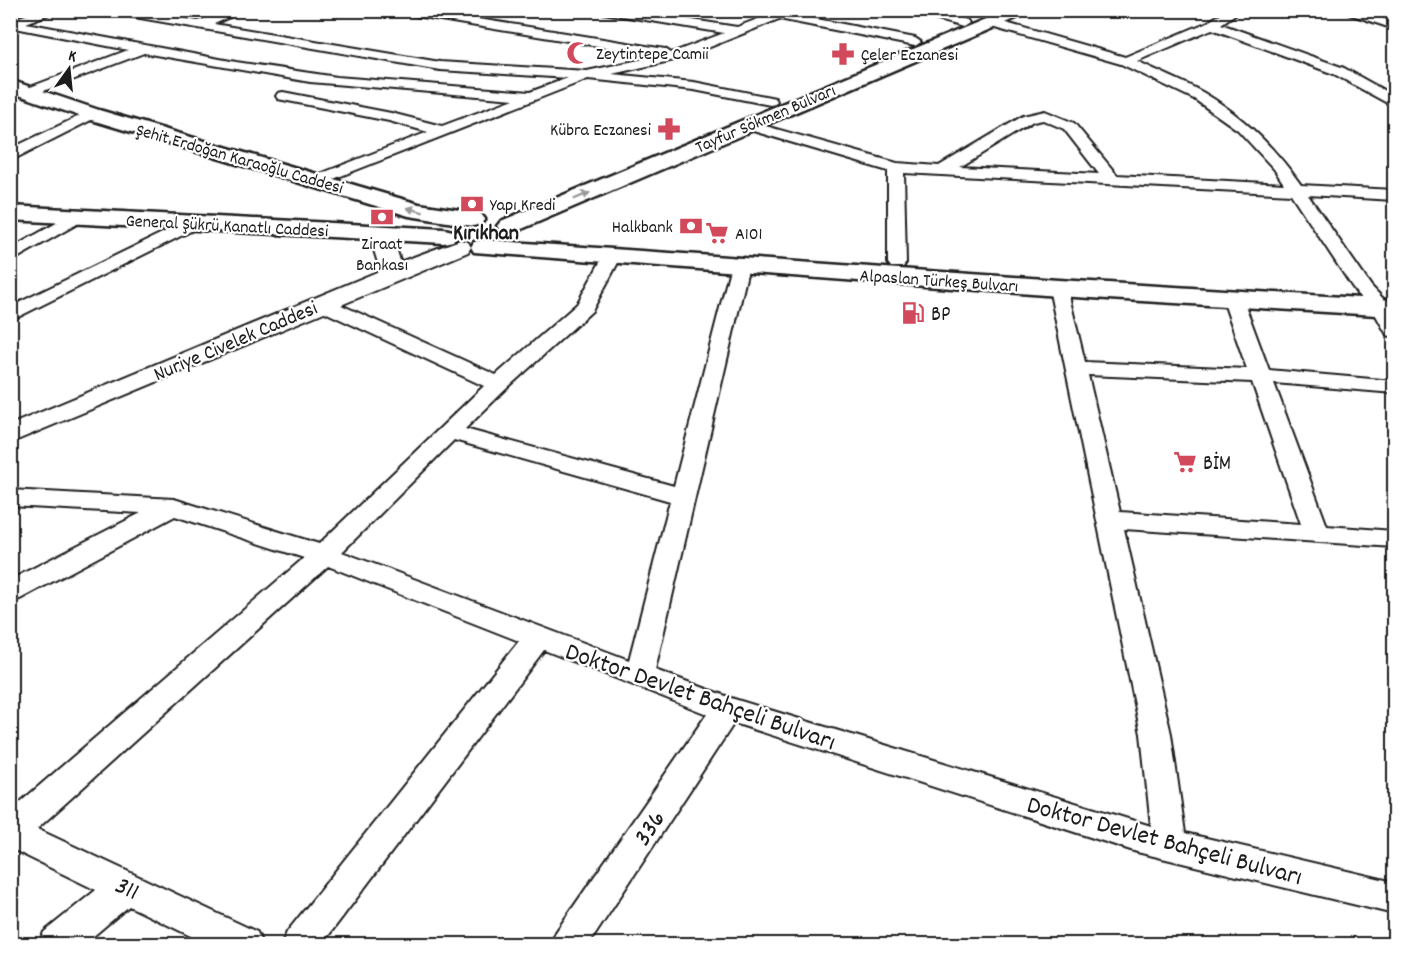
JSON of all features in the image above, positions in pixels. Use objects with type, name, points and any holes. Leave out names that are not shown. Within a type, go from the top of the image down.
[{"type":"main road","name":"Tayfur Sökmen Bulvarı","points":[[495,224],[770,101],[915,42],[963,23],[1022,10]]},
{"type":"main road","name":"Tayfur Sökmen Bulvarı","points":[[495,224],[748,125],[994,17]]},
{"type":"main road","name":"Şehit Erdoğan Karaoğlu Caddesi","points":[[20,88],[92,114],[417,211],[495,224]]},
{"type":"main road","name":"General Şükrü Kanatlı Caddesi","points":[[10,213],[370,234],[458,243]]},
{"type":"main road","name":"Nuriye Civelek Caddesi","points":[[495,224],[506,239],[458,243],[452,225],[495,224]]},
{"type":"main road","name":"Alpaslan Türkeş Bulvarı","points":[[495,224],[553,241],[609,248],[897,263],[1384,299]]},
{"type":"main road","name":"Alpaslan Türkeş Bulvarı","points":[[458,243],[612,257],[1058,288],[1232,297],[1384,299]]},
{"type":"street","points":[[12,24],[55,10]]},
{"type":"street","points":[[111,10],[303,45],[397,57],[440,66],[587,75],[694,86],[770,101]]},
{"type":"street","points":[[20,88],[144,48],[241,10]]},
{"type":"street","points":[[398,10],[678,55]]},
{"type":"street","points":[[603,10],[739,32]]},
{"type":"street","points":[[750,10],[787,13],[915,42]]},
{"type":"street","points":[[909,10],[963,23]]},
{"type":"street","points":[[1126,62],[1212,25],[1236,10]]},
{"type":"street","points":[[1342,10],[1395,26]]},
{"type":"street","points":[[318,180],[587,75],[678,55],[787,13]]},
{"type":"street","points":[[994,17],[1126,62],[1199,96],[1243,127],[1280,166],[1384,299],[1395,331]]},
{"type":"street","points":[[12,24],[310,78],[479,90],[529,96]]},
{"type":"street","points":[[1212,25],[1339,71],[1391,96]]},
{"type":"street","points":[[310,78],[283,96],[391,117],[443,131]]},
{"type":"street","points":[[10,156],[92,114]]},
{"type":"street","points":[[943,170],[1028,119],[1045,115],[1069,126],[1113,181]]},
{"type":"street","points":[[748,125],[896,168],[1395,195]]},
{"type":"street","points":[[10,143],[30,144]]},
{"type":"street","points":[[896,168],[897,263]]},
{"type":"street","points":[[10,257],[78,216]]},
{"type":"street","points":[[10,315],[193,223]]},
{"type":"street","points":[[370,234],[380,240],[387,250],[389,263]]},
{"type":"street","name":"Nuriye Civelek Caddesi","points":[[10,423],[389,263],[458,243]]},
{"type":"street","name":"Nuriye Civelek Caddesi","points":[[10,435],[458,243]]},
{"type":"street","points":[[10,832],[324,555],[498,384],[585,307],[612,257]]},
{"type":"street","points":[[639,676],[740,265]]},
{"type":"street","points":[[1058,288],[1156,734],[1170,845]]},
{"type":"street","points":[[1232,297],[1317,533]]},
{"type":"street","points":[[321,303],[498,384]]},
{"type":"street","points":[[1076,369],[1261,376],[1395,387]]},
{"type":"street","points":[[450,432],[684,497]]},
{"type":"street","name":"Doktor Devlet Bahçeli Bulvarı","points":[[10,498],[174,507],[324,555],[727,709],[1170,845],[1395,898]]},
{"type":"street","points":[[10,592],[174,507]]},
{"type":"street","points":[[1109,520],[1395,539]]},
{"type":"street","points":[[300,945],[538,637]]},
{"type":"street","name":"336","points":[[569,945],[727,709]]},
{"type":"street","name":"311","points":[[10,832],[244,945]]},
{"type":"street","points":[[57,945],[127,887]]},
{"type":"place","name":"Zeytintepe Camii","points":[[578,53]]},
{"type":"place","name":"Çeler Eczanesi","points":[[843,54]]},
{"type":"place","name":"Kübra Eczanesi","points":[[669,129]]},
{"type":"place","name":"Yapı Kredi","points":[[472,204]]},
{"type":"place","name":"Ziraat Bankası","points":[[382,217]]},
{"type":"place","name":"Halkbank","points":[[691,226]]},
{"type":"place","name":"A101","points":[[717,233]]},
{"type":"place","name":"BP","points":[[913,313]]},
{"type":"place","name":"BİM","points":[[1185,462]]},
{"type":"district","name":"Kırıkhan","points":[[486,231]]}]
